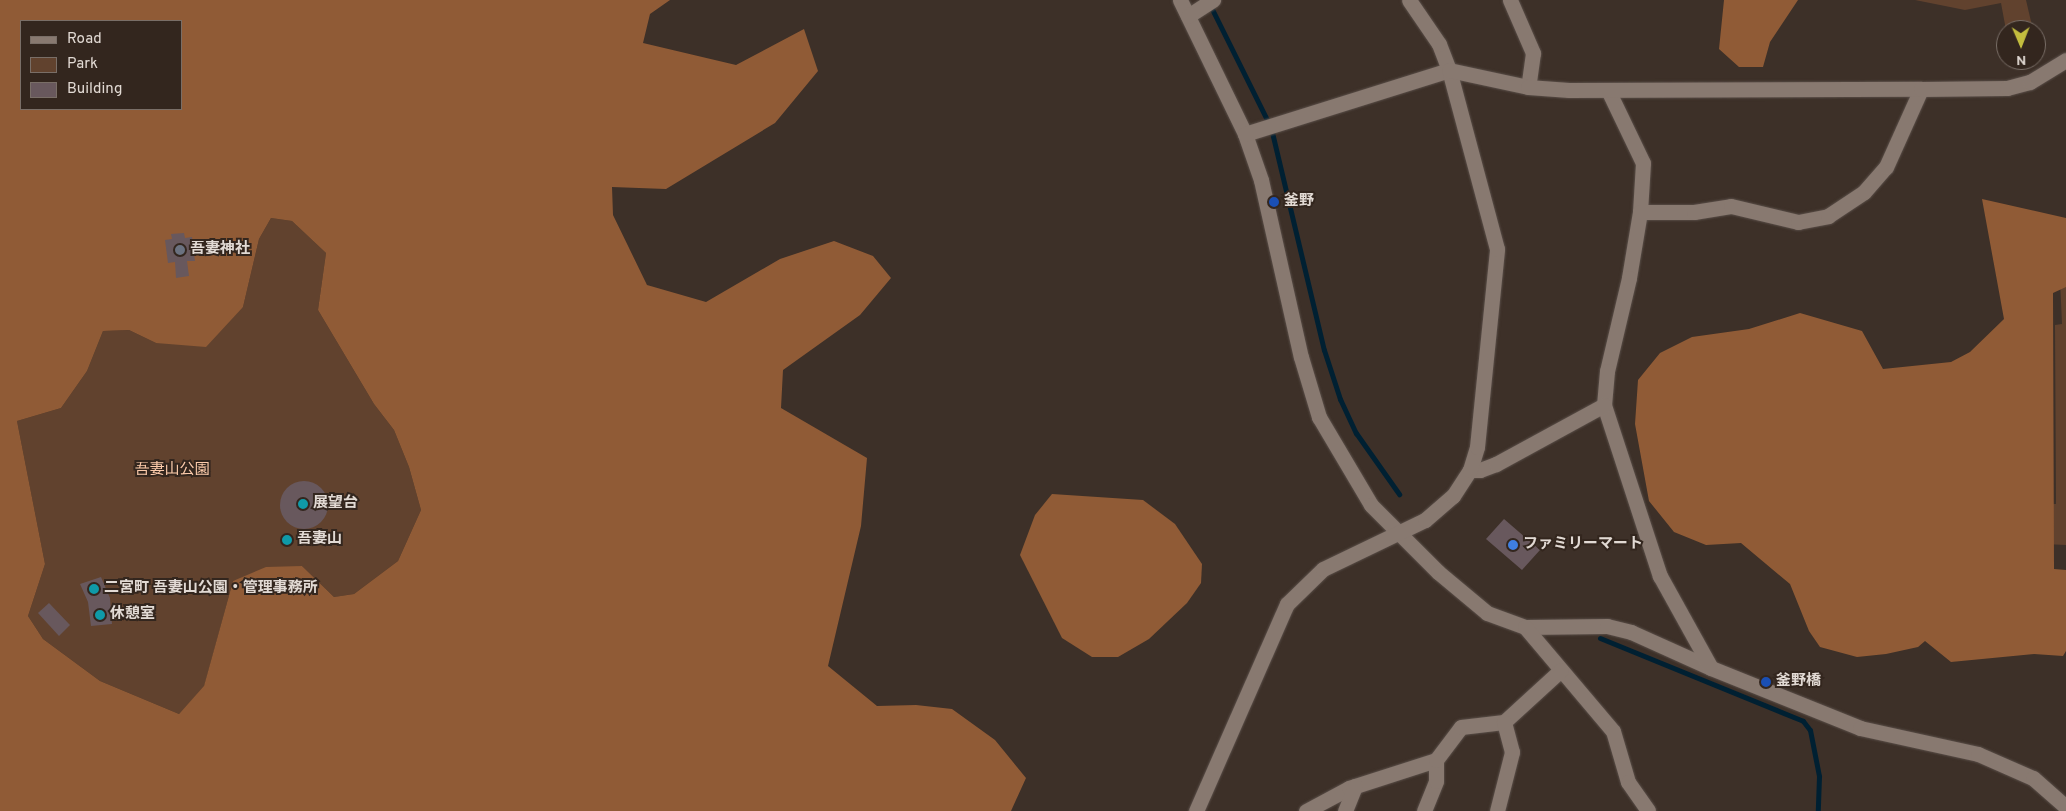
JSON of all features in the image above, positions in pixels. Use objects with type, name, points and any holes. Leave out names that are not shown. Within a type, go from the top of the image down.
[{"type":"street","points":[[1180,0],[1192,14],[1250,132],[1301,357],[1319,417],[1349,472],[1371,505],[1398,535],[1486,613],[1525,627],[1607,626],[1631,632],[1711,668],[1860,728],[1978,754],[2033,778],[2066,806]]},
{"type":"street","points":[[1192,14],[1213,0]]},
{"type":"street","points":[[1196,811],[1287,604],[1323,570],[1398,535],[1425,520],[1453,496],[1470,470],[1477,447],[1497,249],[1449,70],[1439,44],[1409,0]]},
{"type":"street","points":[[1510,0],[1533,52],[1528,87]]},
{"type":"street","points":[[1250,132],[1449,70],[1528,87],[1608,90],[2007,88],[2030,82],[2066,60]]},
{"type":"street","points":[[1640,212],[1694,212],[1731,206],[1798,222],[1828,216],[1864,192],[1886,167],[1921,89]]},
{"type":"street","points":[[1608,90],[1643,163],[1640,212],[1629,278],[1607,371],[1604,406],[1660,576],[1711,668]]},
{"type":"street","points":[[1470,470],[1480,470],[1496,464],[1604,406]]},
{"type":"street","points":[[1525,627],[1613,731],[1628,782],[1648,811]]},
{"type":"street","points":[[1306,811],[1355,786],[1436,760],[1461,727],[1504,722],[1561,670]]},
{"type":"street","points":[[1496,811],[1512,752],[1504,722]]},
{"type":"street","points":[[1424,811],[1436,781],[1436,760]]},
{"type":"street","points":[[1345,811],[1355,786]]},
{"type":"green space","points":[[1915,0],[2026,0],[2031,20],[2004,20],[2001,3],[1965,10]]},
{"type":"green space","name":"吾妻山公園","points":[[271,218],[292,221],[326,253],[318,310],[374,404],[394,430],[409,467],[421,510],[398,561],[354,594],[334,597],[302,566],[233,581],[204,687],[179,714],[100,681],[43,639],[28,616],[45,564],[17,421],[61,408],[87,371],[103,331],[129,330],[156,343],[243,307],[259,239]]},
{"type":"green space","points":[[2060,279],[2066,279],[2066,545],[2044,544],[2041,504],[2056,504],[2055,325],[2062,324]]},
{"type":"shaded area","points":[[0,0],[670,0],[650,14],[643,43],[736,65],[804,29],[818,71],[775,123],[666,189],[612,187],[613,215],[647,285],[706,302],[780,259],[834,241],[873,256],[891,278],[860,315],[783,370],[781,408],[867,458],[861,526],[828,666],[877,706],[916,705],[952,709],[995,740],[1026,778],[1011,811],[0,811]],"holes":[[[271,218],[292,221],[326,253],[318,310],[374,404],[394,430],[409,467],[421,510],[398,561],[354,594],[334,597],[302,566],[266,567],[233,581],[204,686],[179,714],[100,681],[43,639],[28,616],[45,564],[17,421],[61,408],[87,371],[103,331],[129,330],[156,343],[206,347],[243,307],[259,239]]]},
{"type":"shaded area","points":[[1724,0],[1798,0],[1770,42],[1763,67],[1739,67],[1719,49]]},
{"type":"shaded area","points":[[1982,199],[2066,218],[2066,287],[2053,293],[2054,569],[2066,570],[2066,651],[2063,656],[2034,654],[1951,662],[1925,641],[1918,647],[1886,654],[1857,657],[1820,647],[1809,631],[1790,584],[1741,543],[1706,545],[1674,532],[1649,501],[1635,424],[1638,380],[1660,353],[1692,337],[1749,329],[1800,313],[1862,331],[1883,369],[1951,362],[1970,352],[2004,319]]},
{"type":"shaded area","points":[[1052,494],[1143,500],[1175,524],[1202,564],[1201,583],[1187,603],[1149,639],[1118,657],[1092,657],[1062,638],[1020,555],[1035,515]]},
{"type":"building","name":"吾妻神社","points":[[184,233],[185,238],[192,237],[195,261],[187,261],[189,276],[176,278],[175,262],[168,263],[165,240],[172,239],[171,234]]},
{"type":"building","name":"展望台","points":[[304,481],[313,483],[321,488],[326,496],[328,505],[326,514],[321,522],[313,527],[304,529],[295,527],[287,522],[282,514],[280,505],[282,496],[287,488],[295,483]]},
{"type":"building","name":"ファミリーマート","points":[[1504,519],[1540,550],[1522,570],[1486,539]]},
{"type":"building","points":[[101,577],[110,598],[112,624],[91,626],[88,602],[80,584]]},
{"type":"building","points":[[49,603],[70,625],[59,636],[38,613]]},
{"type":"waterway","points":[[1210,5],[1271,128],[1324,350],[1340,399],[1356,433],[1399,494]]},
{"type":"waterway","points":[[1600,638],[1803,721],[1810,730],[1819,776],[1818,811]]},
{"type":"place","name":"釜野","points":[[1274,202]]},
{"type":"place","name":"吾妻神社","points":[[180,250]]},
{"type":"place","name":"展望台","points":[[303,504]]},
{"type":"place","name":"吾妻山","points":[[287,540]]},
{"type":"place","name":"ファミリーマート","points":[[1513,545]]},
{"type":"place","name":"二宮町 吾妻山公園・管理事務所","points":[[94,589]]},
{"type":"place","name":"休憩室","points":[[100,615]]},
{"type":"place","name":"釜野橋","points":[[1766,682]]}]
